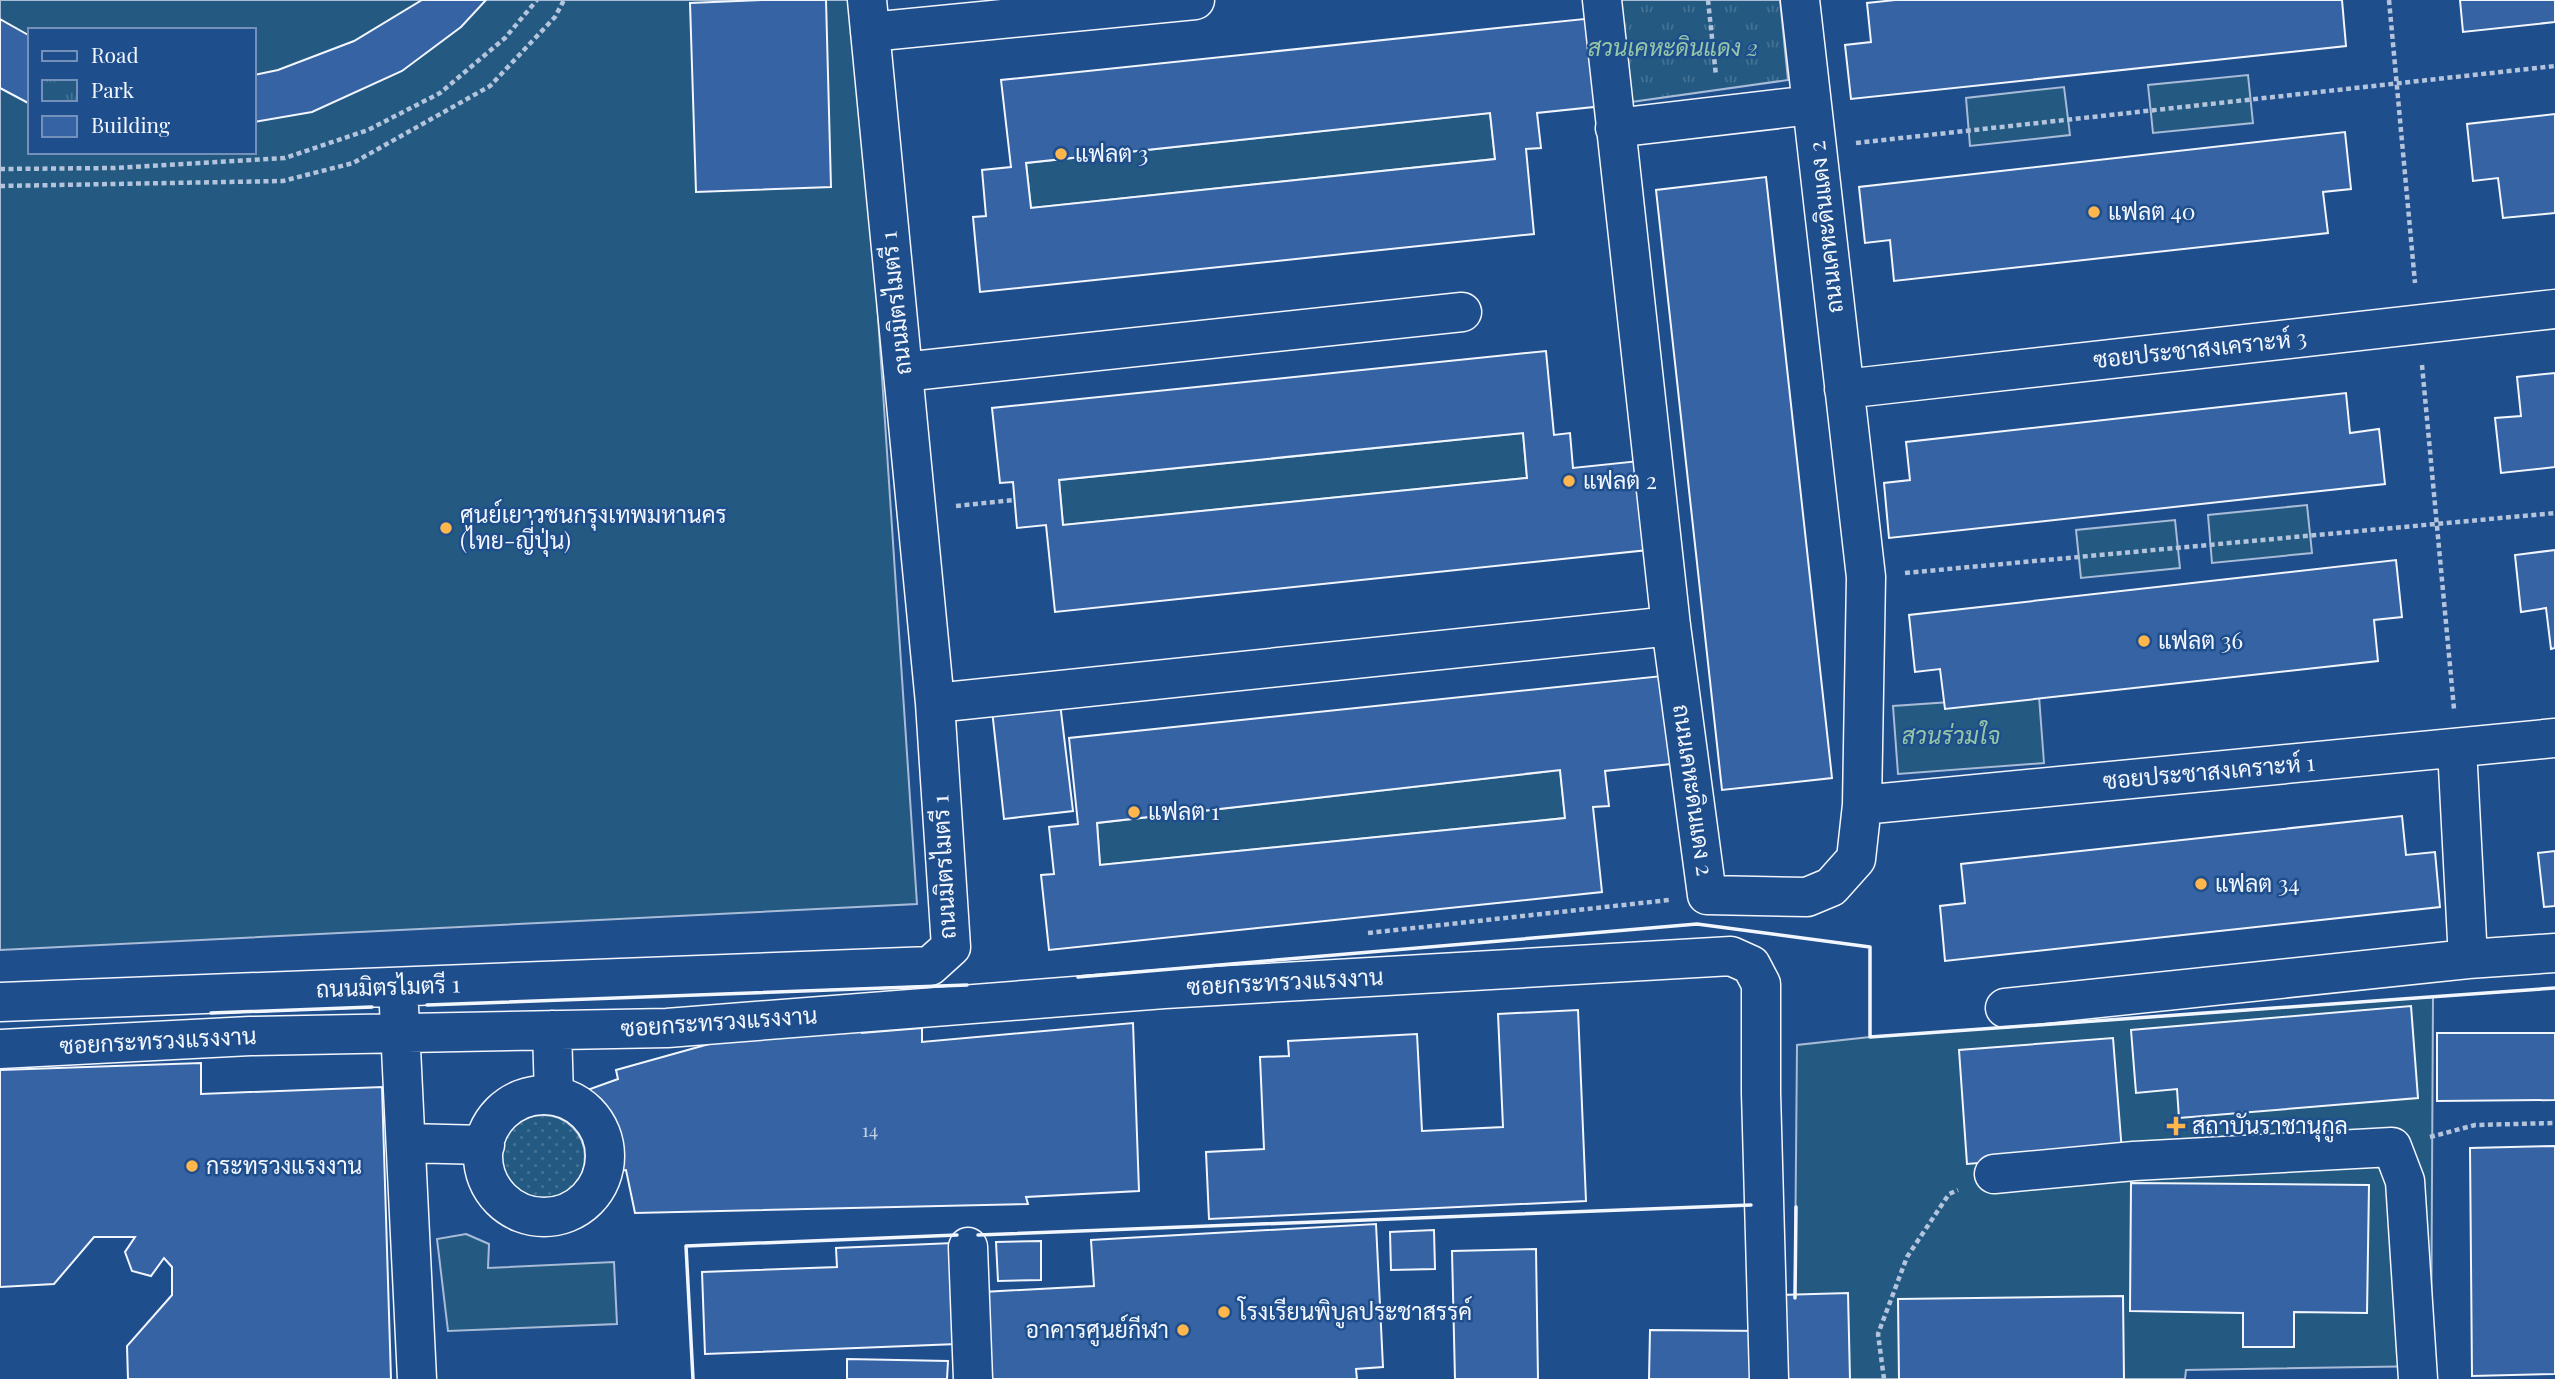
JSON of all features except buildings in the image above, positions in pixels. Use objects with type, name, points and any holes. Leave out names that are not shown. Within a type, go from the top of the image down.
[{"type":"street","points":[[868,16],[1195,0]]},
{"type":"street","name":"ถนนเคหะดินแดง 2","points":[[1602,0],[1671,626],[1707,895],[1807,897],[1831,887],[1856,859],[1863,805],[1866,577],[1800,0]]},
{"type":"street","name":"ถนนมิตรไมตรี 1","points":[[0,1002],[930,966],[951,947],[935,703],[868,16]]},
{"type":"street","points":[[1615,128],[1812,105]]},
{"type":"street","name":"ซอยประชาสงเคราะห์ 3","points":[[1844,389],[2555,309]]},
{"type":"street","points":[[903,372],[1462,312]]},
{"type":"street","points":[[935,703],[1671,626]]},
{"type":"street","name":"ซอยประชาสงเคราะห์ 1","points":[[1863,805],[2555,738]]},
{"type":"street","points":[[2457,748],[2468,959]]},
{"type":"street","points":[[2005,1008],[2468,959],[2555,953]]},
{"type":"street","name":"ซอยกระทรวงแรงงาน","points":[[0,1049],[250,1036],[667,1028],[1164,989],[1731,956],[1751,965],[1761,984],[1761,1093],[1769,1379]]},
{"type":"street","points":[[398,987],[417,1379]]},
{"type":"street","points":[[552,1030],[554,1096]]},
{"type":"street","points":[[533,1096],[554,1096],[573,1102],[589,1115],[600,1131],[605,1151],[604,1171],[596,1189],[583,1205],[565,1214],[545,1217],[525,1215],[507,1205],[494,1191],[485,1172],[485,1145],[488,1133],[499,1116],[515,1103],[533,1096]]},
{"type":"street","points":[[406,1143],[485,1145]]},
{"type":"street","points":[[1994,1174],[2134,1161],[2392,1147],[2405,1181],[2418,1379]]},
{"type":"street","points":[[968,1247],[973,1379]]},
{"type":"path","points":[[0,169],[115,169],[285,158],[368,130],[440,93],[505,38],[537,0]]},
{"type":"path","points":[[0,186],[283,181],[354,163],[490,86],[555,17],[564,0]]},
{"type":"path","points":[[1708,0],[1721,115]]},
{"type":"path","points":[[2389,0],[2457,748]]},
{"type":"path","points":[[1817,148],[2555,66]]},
{"type":"path","points":[[916,510],[1014,500]]},
{"type":"path","points":[[1866,577],[2555,513]]},
{"type":"path","points":[[2392,1147],[2474,1125],[2555,1123]]},
{"type":"path","points":[[1884,1379],[1878,1334],[1907,1257],[1950,1194],[1994,1174]]},
{"type":"green space","name":"ศูนย์เยาวชนกรุงเทพมหานคร (ไทย-ญี่ปุ่น)","points":[[0,0],[857,0],[917,904],[0,950]]},
{"type":"green space","name":"สวนเคหะดินแดง 2","points":[[1620,0],[1780,0],[1788,80],[1631,102]]},
{"type":"green space","points":[[2248,75],[2253,123],[2153,133],[2148,85]]},
{"type":"green space","points":[[2064,87],[2070,135],[1970,146],[1966,98]]},
{"type":"green space","points":[[1490,113],[1495,159],[1031,208],[1026,163]]},
{"type":"green space","points":[[1523,433],[1527,478],[1063,525],[1059,480]]},
{"type":"green space","points":[[2307,505],[2312,553],[2212,563],[2208,515]]},
{"type":"green space","points":[[2175,520],[2180,568],[2081,578],[2076,530]]},
{"type":"green space","name":"สวนร่วมใจ","points":[[2039,696],[2044,763],[1898,774],[1893,706]]},
{"type":"green space","points":[[1560,770],[1565,818],[1100,865],[1097,823]]},
{"type":"green space","name":"สถาบันราชานุกูล","points":[[2433,997],[2431,1366],[2186,1370],[2185,1379],[1794,1379],[1797,1045],[1870,1037]]},
{"type":"green space","points":[[543,1115],[566,1122],[578,1134],[585,1157],[578,1180],[566,1192],[543,1199],[520,1192],[508,1180],[501,1157],[508,1134],[520,1122]]},
{"type":"green space","points":[[466,1234],[489,1244],[488,1268],[614,1262],[617,1324],[448,1331],[437,1239]]},
{"type":"wall","points":[[1078,977],[1697,924],[1870,947],[1870,1037],[2555,988]]},
{"type":"wall","points":[[427,1005],[967,985]]},
{"type":"wall","points":[[211,1013],[372,1007]]},
{"type":"wall","points":[[978,1235],[1751,1205]]},
{"type":"wall","points":[[1795,1298],[1796,1207]]},
{"type":"wall","points":[[693,1379],[686,1246],[957,1235]]},
{"type":"place","name":"แฟลต 3","points":[[1061,154]]},
{"type":"place","name":"แฟลต 40","points":[[2094,212]]},
{"type":"place","name":"แฟลต 2","points":[[1569,481]]},
{"type":"place","name":"ศูนย์เยาวชนกรุงเทพมหานคร (ไทย-ญี่ปุ่น)","points":[[446,528]]},
{"type":"place","name":"แฟลต 36","points":[[2144,641]]},
{"type":"place","name":"แฟลต 1","points":[[1134,812]]},
{"type":"place","name":"แฟลต 34","points":[[2201,884]]},
{"type":"place","name":"สถาบันราชานุกูล","points":[[2176,1126]]},
{"type":"place","name":"กระทรวงแรงงาน","points":[[192,1166]]},
{"type":"place","name":"โรงเรียนพิบูลประชาสรรค์","points":[[1224,1312]]},
{"type":"place","name":"อาคารศูนย์กีฬา","points":[[1183,1330]]}]
